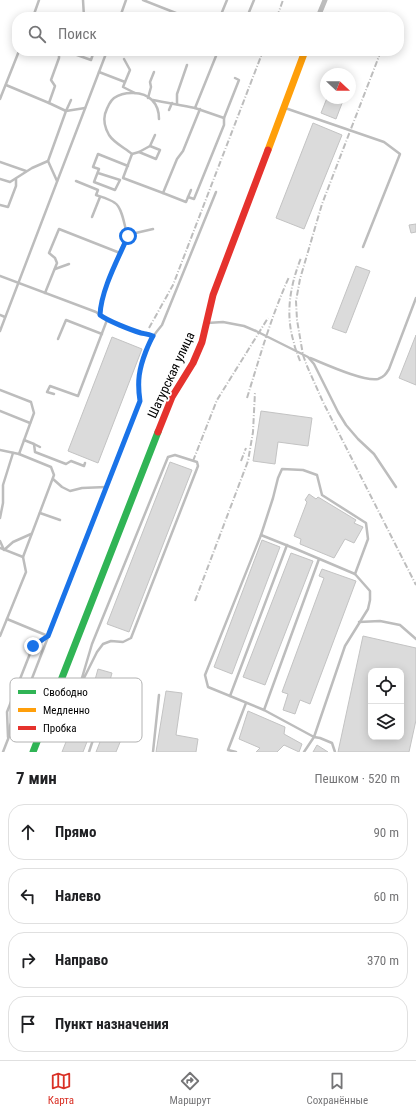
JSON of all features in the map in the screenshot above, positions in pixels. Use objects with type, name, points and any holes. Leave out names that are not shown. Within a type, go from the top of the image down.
[{"type":"street","points":[[320,12],[325,0]]},
{"type":"street","name":"Шатурская улица","points":[[62,678],[172,397],[193,363],[202,342],[213,295],[303,56]]},
{"type":"street","name":"Шатурская улица","points":[[33,752],[37,742]]},
{"type":"lane","points":[[34,12],[39,0]]},
{"type":"lane","points":[[83,0],[84,12]]},
{"type":"lane","points":[[122,12],[126,0]]},
{"type":"lane","points":[[142,0],[151,2],[174,12]]},
{"type":"lane","points":[[222,12],[227,0]]},
{"type":"lane","points":[[249,12],[254,0]]},
{"type":"lane","points":[[0,99],[17,56]]},
{"type":"lane","points":[[49,102],[55,86],[51,80],[59,56]]},
{"type":"lane","points":[[79,56],[90,60],[92,56]]},
{"type":"lane","points":[[0,331],[105,56]]},
{"type":"lane","points":[[195,108],[216,56]]},
{"type":"lane","points":[[124,59],[130,70],[123,88],[152,100],[200,109],[224,118]]},
{"type":"lane","points":[[177,104],[177,94],[187,65]]},
{"type":"lane","points":[[99,72],[125,82]]},
{"type":"lane","points":[[148,98],[151,87],[150,82],[154,72]]},
{"type":"lane","points":[[188,197],[194,199],[224,125],[224,118],[239,80],[235,78]]},
{"type":"lane","points":[[6,85],[49,102],[66,111],[85,108]]},
{"type":"lane","points":[[132,154],[109,136],[104,126],[104,118],[106,110],[114,98],[128,93],[136,93]]},
{"type":"lane","points":[[57,181],[48,161],[71,100]]},
{"type":"lane","points":[[152,100],[159,112],[159,119]]},
{"type":"lane","points":[[169,110],[172,103]]},
{"type":"lane","points":[[284,108],[384,142],[400,154],[363,247]]},
{"type":"lane","points":[[163,193],[177,159],[183,151],[200,109]]},
{"type":"lane","points":[[132,154],[140,152],[150,146],[156,135]]},
{"type":"lane","points":[[140,152],[156,159],[160,150],[150,146]]},
{"type":"lane","points":[[128,166],[98,154],[93,166],[99,169],[94,182],[115,190],[120,180],[123,178],[128,166],[132,154]]},
{"type":"lane","points":[[0,179],[10,182],[26,171],[48,161]]},
{"type":"lane","points":[[0,162],[26,171]]},
{"type":"lane","points":[[98,172],[120,180]]},
{"type":"lane","points":[[0,205],[8,207],[16,186],[16,178]]},
{"type":"lane","points":[[123,178],[186,202],[191,190]]},
{"type":"lane","points":[[76,181],[98,190],[96,195],[115,203],[121,210],[128,236],[109,280],[100,306],[100,315]]},
{"type":"lane","points":[[32,678],[140,401],[138,374],[142,360],[153,336],[162,325],[216,192]]},
{"type":"lane","points":[[92,217],[100,197]]},
{"type":"lane","points":[[45,293],[57,263],[55,258],[49,253],[58,228],[120,253]]},
{"type":"lane","points":[[128,236],[153,230]]},
{"type":"lane","points":[[55,270],[69,264]]},
{"type":"lane","points":[[0,276],[96,312],[107,320],[153,336]]},
{"type":"lane","points":[[207,323],[223,322],[244,326],[308,357],[372,380],[383,377],[389,369],[416,298]]},
{"type":"lane","points":[[0,315],[5,317]]},
{"type":"lane","points":[[58,339],[66,320],[102,334]]},
{"type":"lane","points":[[54,394],[47,392],[50,386],[78,396],[107,320]]},
{"type":"lane","points":[[308,357],[314,364],[346,425],[374,454],[396,487]]},
{"type":"lane","points":[[0,391],[31,402],[34,413],[18,454]]},
{"type":"lane","points":[[0,411],[30,423]]},
{"type":"lane","points":[[24,440],[40,447]]},
{"type":"lane","points":[[34,444],[35,452],[66,464],[71,461],[84,466],[85,463]]},
{"type":"lane","points":[[0,450],[18,454],[51,467],[54,475],[22,557],[26,572],[0,636]]},
{"type":"lane","points":[[0,518],[4,503],[3,485],[13,453]]},
{"type":"lane","points":[[82,678],[92,644],[168,457],[175,456],[197,462],[198,466],[131,638],[123,642],[112,641],[103,644],[97,652],[84,678]]},
{"type":"lane","points":[[336,752],[332,743],[314,737],[264,710],[208,687],[205,675],[261,535],[282,469],[303,470],[317,475],[322,495],[366,523],[368,539],[355,574]]},
{"type":"lane","points":[[53,479],[62,487],[70,491],[82,488],[107,488]]},
{"type":"lane","points":[[40,513],[60,520]]},
{"type":"lane","points":[[4,550],[13,542],[32,533]]},
{"type":"lane","points":[[261,535],[355,574],[370,591],[368,609],[345,646],[314,737],[304,752]]},
{"type":"lane","points":[[0,541],[4,550]]},
{"type":"lane","points":[[230,696],[287,545]]},
{"type":"lane","points":[[0,548],[22,557]]},
{"type":"lane","points":[[264,710],[320,559]]},
{"type":"lane","points":[[7,619],[48,636]]},
{"type":"lane","points":[[359,622],[380,620],[400,625],[416,639]]},
{"type":"lane","points":[[20,678],[33,646],[48,636]]},
{"type":"lane","points":[[152,752],[159,695]]},
{"type":"lane","points":[[236,752],[228,750],[246,703]]},
{"type":"lane","points":[[8,740],[7,712],[10,704]]},
{"type":"lane","points":[[3,752],[10,734]]},
{"type":"lane","points":[[89,752],[92,742]]},
{"type":"building","points":[[325,104],[342,104],[336,119],[321,113]]},
{"type":"building","points":[[313,123],[342,135],[304,229],[276,218]]},
{"type":"building","points":[[416,224],[416,232],[411,233],[409,225]]},
{"type":"building","points":[[356,266],[370,271],[346,333],[332,328]]},
{"type":"building","points":[[416,335],[416,385],[399,378]]},
{"type":"building","points":[[112,337],[142,349],[98,463],[68,451]]},
{"type":"building","points":[[261,411],[312,418],[308,446],[278,442],[275,464],[253,461]]},
{"type":"building","points":[[170,462],[192,470],[129,632],[107,624]]},
{"type":"building","points":[[309,494],[316,499],[318,497],[356,520],[354,523],[363,527],[354,543],[345,539],[334,558],[300,544],[301,539],[294,536],[307,502],[305,500]]},
{"type":"building","points":[[262,540],[280,547],[232,674],[214,667]]},
{"type":"building","points":[[291,553],[313,561],[265,685],[243,677]]},
{"type":"building","points":[[322,569],[356,581],[310,704],[300,700],[295,714],[283,710],[288,694],[282,692],[324,578],[319,576]]},
{"type":"building","points":[[363,636],[416,648],[416,720],[409,752],[338,752]]},
{"type":"building","points":[[98,669],[112,673],[111,678],[96,678]]},
{"type":"building","points":[[166,691],[182,693],[176,735],[198,739],[196,752],[156,752]]},
{"type":"building","points":[[248,711],[285,727],[284,734],[302,744],[299,752],[284,745],[277,752],[256,752],[260,748],[239,739]]},
{"type":"building","points":[[66,742],[87,742],[83,752],[62,752]]},
{"type":"building","points":[[100,742],[120,742],[116,752],[96,752]]},
{"type":"building","points":[[317,745],[328,752],[313,752]]},
{"type":"railway","points":[[279,12],[283,0]]},
{"type":"railway","points":[[149,328],[173,285],[261,56]]},
{"type":"railway","points":[[379,56],[322,204],[300,279],[296,301],[297,320],[303,355],[323,402],[416,585]]},
{"type":"railway","points":[[300,361],[291,332],[289,311],[294,279],[301,258]]},
{"type":"railway","points":[[247,398],[271,322],[289,277]]},
{"type":"railway","points":[[193,461],[217,400],[268,318]]},
{"type":"railway","points":[[195,601],[248,461],[253,432],[255,392]]},
{"type":"railway","points":[[241,461],[246,448]]},
{"type":"traffic: fast","points":[[62,678],[158,432]]},
{"type":"traffic: fast","points":[[33,752],[37,742]]},
{"type":"traffic: slow","points":[[268,150],[303,56]]},
{"type":"traffic: jam","points":[[158,432],[172,397],[193,363],[202,342],[213,295],[268,150]]},
{"type":"route","points":[[33,646],[48,636],[140,401],[138,374],[142,360],[153,336],[130,329],[105,319],[100,315],[100,306],[109,280],[128,236]]}]
